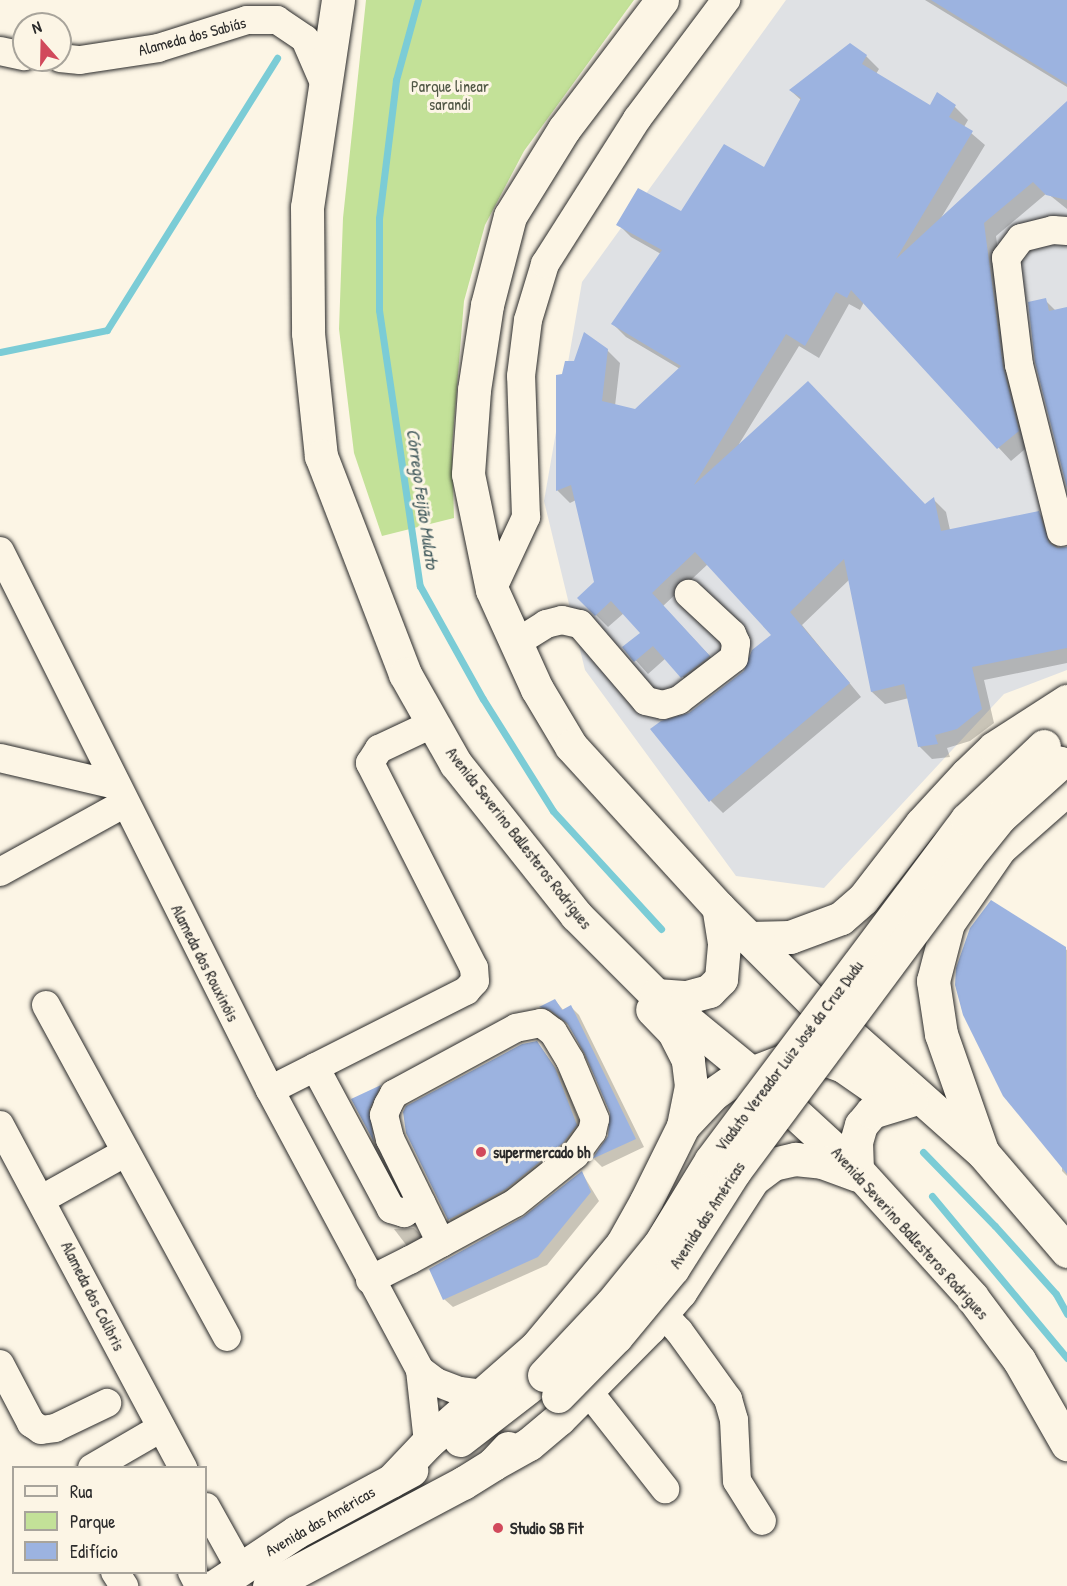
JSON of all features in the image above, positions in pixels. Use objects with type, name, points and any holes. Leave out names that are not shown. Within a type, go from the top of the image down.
[{"type":"main road","name":"Avenida Severino Ballesteros Rodrigues","points":[[338,0],[307,207],[308,333],[321,456],[405,674],[456,764],[576,915],[656,995],[750,1071],[860,1173],[972,1297],[1019,1360],[1067,1444]]},
{"type":"main road","points":[[662,0],[564,129],[510,216],[487,304],[474,390],[468,474],[492,590],[537,689],[571,746],[718,907],[907,1101]]},
{"type":"main road","points":[[749,938],[789,938],[841,918],[863,899],[921,824],[967,774],[994,748],[1067,700]]},
{"type":"main road","points":[[983,1153],[941,1034],[933,981],[948,923],[1061,757]]},
{"type":"main road","name":"Viaduto Vereador Luiz José da Cruz Dudu","points":[[563,1387],[611,1304],[659,1245],[711,1160],[966,819],[1061,757]]},
{"type":"main road","points":[[656,995],[687,998],[709,991],[721,979],[724,943],[718,907]]},
{"type":"main road","points":[[576,915],[673,1032],[688,1060],[691,1086],[683,1126]]},
{"type":"main road","points":[[391,1481],[428,1442],[536,1347],[622,1244],[683,1126],[712,1094],[750,1071],[790,1058],[825,1059],[843,1066],[907,1101],[983,1153],[1067,1251]]},
{"type":"main road","points":[[563,1387],[662,1313],[680,1292],[753,1179],[773,1164],[795,1159],[822,1162],[860,1173],[856,1142],[861,1125],[872,1112],[907,1101]]},
{"type":"main road","name":"Avenida das Américas","points":[[269,1586],[493,1464],[563,1387]]},
{"type":"main road","name":"Avenida das Américas","points":[[228,1577],[296,1532],[448,1448],[512,1403],[563,1387]]},
{"type":"street","points":[[492,590],[526,517],[521,376],[528,320],[545,264],[637,120],[726,0]]},
{"type":"street","name":"Alameda dos Sabiás","points":[[72,59],[80,60],[158,48],[247,20],[277,20],[305,39],[325,85]]},
{"type":"street","points":[[1061,532],[1019,365],[1006,258],[1021,238],[1053,230],[1067,231]]},
{"type":"street","name":"Alameda dos Rouxinóis","points":[[0,551],[270,1090],[420,1370],[428,1442]]},
{"type":"street","points":[[516,643],[546,624],[562,620],[580,624],[646,701],[663,705],[679,700],[734,658],[736,643],[732,634],[689,594]]},
{"type":"street","points":[[270,1090],[466,991],[475,981],[474,968],[370,763],[380,748],[432,724]]},
{"type":"street","points":[[0,758],[120,794]]},
{"type":"street","points":[[0,872],[120,794]]},
{"type":"street","points":[[46,1005],[227,1337]]},
{"type":"street","points":[[370,1280],[441,1243],[516,1203],[548,1180],[576,1155],[592,1131],[595,1119],[570,1060],[547,1026],[534,1022],[516,1028],[394,1094],[384,1115],[386,1125],[441,1243]]},
{"type":"street","points":[[315,1067],[391,1209],[404,1213],[422,1203]]},
{"type":"street","name":"Alameda dos Colíbris","points":[[0,1125],[9,1163],[42,1199],[182,1466]]},
{"type":"street","points":[[42,1199],[126,1152]]},
{"type":"street","points":[[662,1313],[679,1331],[728,1400],[735,1419],[737,1481],[762,1521]]},
{"type":"street","points":[[0,1364],[31,1423],[41,1430],[55,1428],[107,1403]]},
{"type":"street","name":"Alameda dos Rouxinóis","points":[[420,1370],[436,1382],[460,1391],[485,1394]]},
{"type":"street","points":[[563,1387],[665,1489]]},
{"type":"street","points":[[96,1466],[130,1458],[161,1428]]},
{"type":"street","points":[[207,1510],[228,1577]]},
{"type":"shaded area","points":[[786,0],[1067,0],[1067,670],[1004,694],[824,888],[736,876],[585,670],[544,501],[582,282]]},
{"type":"green space","name":"Parque linear sarandi","points":[[366,0],[634,0],[524,151],[485,225],[464,301],[452,447],[454,518],[382,536],[354,453],[339,329],[343,218]]},
{"type":"building","points":[[931,0],[1067,0],[1067,84]]},
{"type":"building","points":[[850,43],[867,55],[862,64],[930,105],[937,92],[956,105],[949,117],[973,131],[896,259],[1067,101],[1067,200],[1046,195],[1033,182],[984,223],[1003,367],[1019,431],[997,449],[851,290],[847,298],[836,292],[805,346],[786,334],[694,485],[808,381],[925,504],[934,497],[941,531],[1039,511],[1049,543],[1057,548],[1067,547],[1067,648],[972,667],[982,709],[957,729],[935,735],[938,744],[918,747],[904,684],[871,692],[844,559],[790,612],[850,683],[709,802],[650,729],[661,721],[689,713],[744,671],[752,650],[771,635],[695,552],[652,593],[710,656],[681,678],[653,646],[634,662],[622,647],[640,633],[611,601],[595,616],[577,598],[594,582],[571,485],[556,491],[556,375],[562,374],[565,361],[574,361],[584,332],[608,349],[602,401],[635,409],[681,366],[611,324],[662,250],[616,225],[638,188],[681,211],[724,144],[764,167],[801,98],[789,90]]},
{"type":"building","points":[[1046,298],[1049,311],[1067,307],[1067,488],[1035,362],[1028,302]]},
{"type":"building","points":[[991,900],[1066,947],[1067,1174],[1003,1096],[963,1015],[955,985],[956,968],[970,928]]},
{"type":"building","points":[[555,999],[562,1010],[571,1005],[636,1139],[592,1159],[608,1136],[610,1113],[585,1054],[567,1023],[550,1010],[539,1007]]},
{"type":"building","points":[[537,1041],[555,1068],[577,1125],[563,1143],[506,1189],[448,1220],[406,1133],[403,1112],[406,1106],[522,1044]]},
{"type":"building","points":[[381,1085],[369,1110],[374,1142],[351,1099]]},
{"type":"building","points":[[582,1171],[591,1192],[538,1257],[443,1300],[429,1269],[523,1217]]},
{"type":"waterway","name":"Córrego Feijão Mulato","points":[[418,0],[396,80],[379,218],[379,310],[420,586],[483,699],[553,811],[661,929]]},
{"type":"waterway","name":"Córrego Feijão Mulato","points":[[0,352],[107,330],[277,58]]},
{"type":"waterway","points":[[923,1152],[995,1226],[1056,1294],[1067,1314]]},
{"type":"waterway","points":[[932,1196],[1067,1358]]},
{"type":"place","name":"supermercado bh","points":[[481,1152]]},
{"type":"place","name":"Studio SB Fit","points":[[498,1528]]}]
